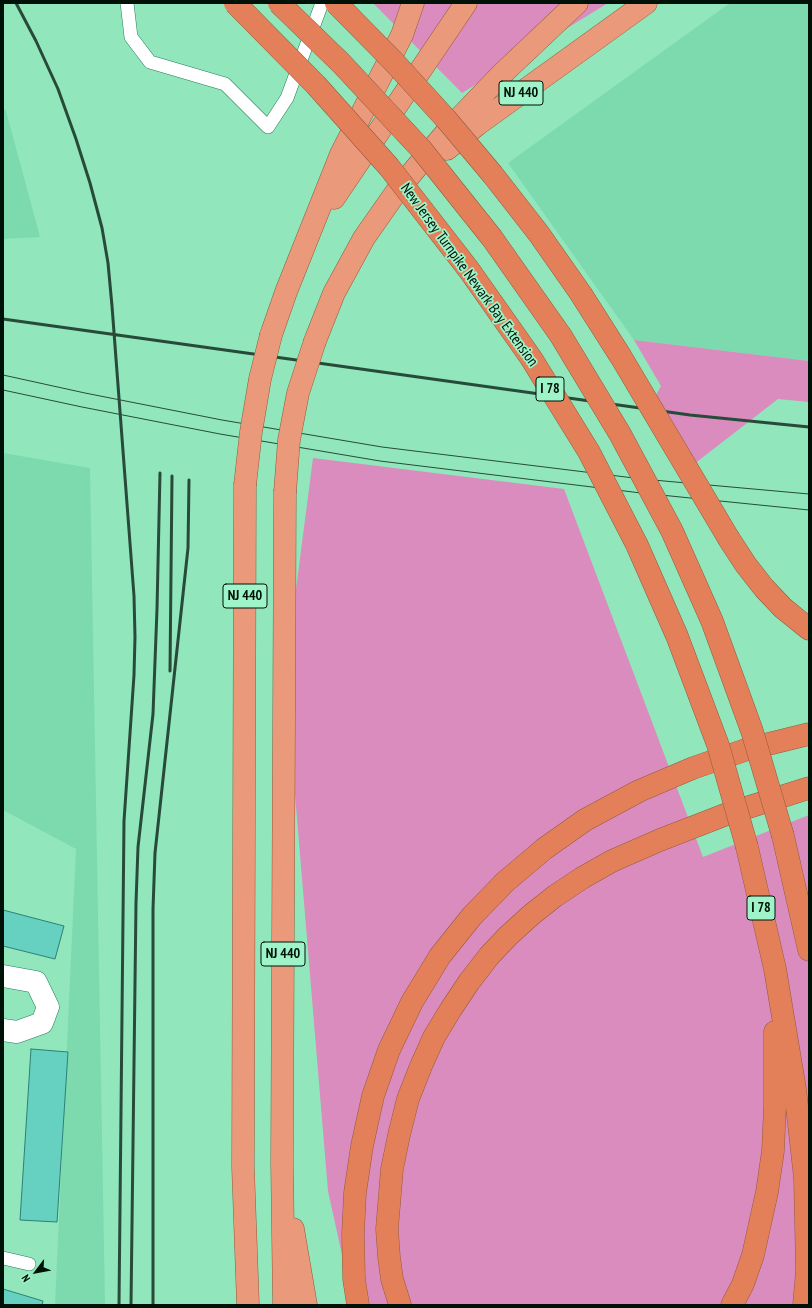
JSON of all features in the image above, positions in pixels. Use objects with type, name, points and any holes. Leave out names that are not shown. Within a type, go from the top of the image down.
[{"type":"highway","name":"New Jersey Turnpike Newark Bay Extension","points":[[235,3],[316,84],[389,167],[469,270],[531,358],[589,452],[637,545],[677,636],[718,745],[747,847],[775,969],[795,1089],[805,1178],[807,1272],[804,1305]]},
{"type":"highway","name":"I 78","points":[[279,3],[341,63],[421,149],[492,238],[561,336],[620,434],[672,531],[712,621],[752,731],[783,836],[809,950]]},
{"type":"highway","points":[[336,3],[394,62],[446,119],[493,175],[539,234],[581,294],[621,357],[746,565],[764,588],[783,608],[809,628]]},
{"type":"highway","name":"NJ 440","points":[[248,1305],[243,1167],[245,485],[252,425],[260,379],[271,335],[286,292],[341,154],[402,35],[413,3]]},
{"type":"highway","points":[[303,252],[339,190],[466,3]]},
{"type":"highway","points":[[399,188],[456,122],[503,73],[577,3]]},
{"type":"highway","name":"NJ 440","points":[[284,1305],[282,1162],[285,492],[289,440],[298,393],[314,342],[334,293],[364,238],[399,188],[478,124],[646,3]]},
{"type":"highway","points":[[358,1305],[354,1279],[353,1234],[355,1193],[362,1146],[373,1096],[389,1050],[412,1002],[440,956],[458,933],[472,916],[505,882],[544,849],[585,820],[639,791],[693,768],[748,749],[809,734]]},
{"type":"highway","points":[[400,1305],[392,1279],[388,1257],[388,1229],[392,1170],[408,1099],[434,1037],[469,982],[489,956],[520,926],[555,896],[582,878],[612,861],[660,840],[727,814],[809,788]]},
{"type":"highway","points":[[732,1305],[743,1284],[753,1255],[767,1192],[775,1106],[775,969]]},
{"type":"highway","points":[[282,1162],[306,1305]]},
{"type":"highway","points":[[232,1305],[243,1167]]},
{"type":"street","points":[[3,976],[36,982],[48,1007],[42,1023],[17,1032],[3,1030]]},
{"type":"lane","points":[[127,3],[131,37],[150,62],[225,84],[268,127],[287,98],[322,3]]},
{"type":"lane","points":[[3,1258],[30,1264]]},
{"type":"shaded area","points":[[373,3],[608,3],[462,93]]},
{"type":"shaded area","points":[[730,3],[809,3],[809,361],[634,340],[508,163]]},
{"type":"shaded area","points":[[3,107],[6,111],[40,237],[3,239]]},
{"type":"shaded area","points":[[634,340],[809,361],[809,402],[778,399],[689,468],[654,399],[661,386]]},
{"type":"shaded area","points":[[3,453],[90,468],[105,1305],[55,1305],[76,849],[3,810]]},
{"type":"shaded area","points":[[313,458],[564,489],[703,857],[809,815],[809,1305],[353,1305],[328,1191],[285,674]]},
{"type":"building","points":[[3,910],[64,926],[55,959],[3,946]]},
{"type":"building","points":[[31,1049],[68,1052],[57,1222],[20,1220]]},
{"type":"building","points":[[3,1289],[43,1301],[42,1305],[3,1305]]},
{"type":"tram line","points":[[3,375],[222,420],[382,447],[642,479],[809,494]]},
{"type":"tram line","points":[[3,390],[220,434],[380,461],[641,493],[809,510]]},
{"type":"railway","points":[[16,3],[36,41],[58,89],[90,183],[102,228],[108,263],[112,306],[134,596],[135,637],[134,675],[124,821],[119,1305]]},
{"type":"railway","points":[[3,319],[690,415],[809,427]]},
{"type":"railway","points":[[131,1305],[136,903],[138,847],[153,714],[160,473]]},
{"type":"railway","points":[[170,671],[172,476]]},
{"type":"railway","points":[[153,1305],[153,909],[155,853],[188,548],[189,480]]}]
